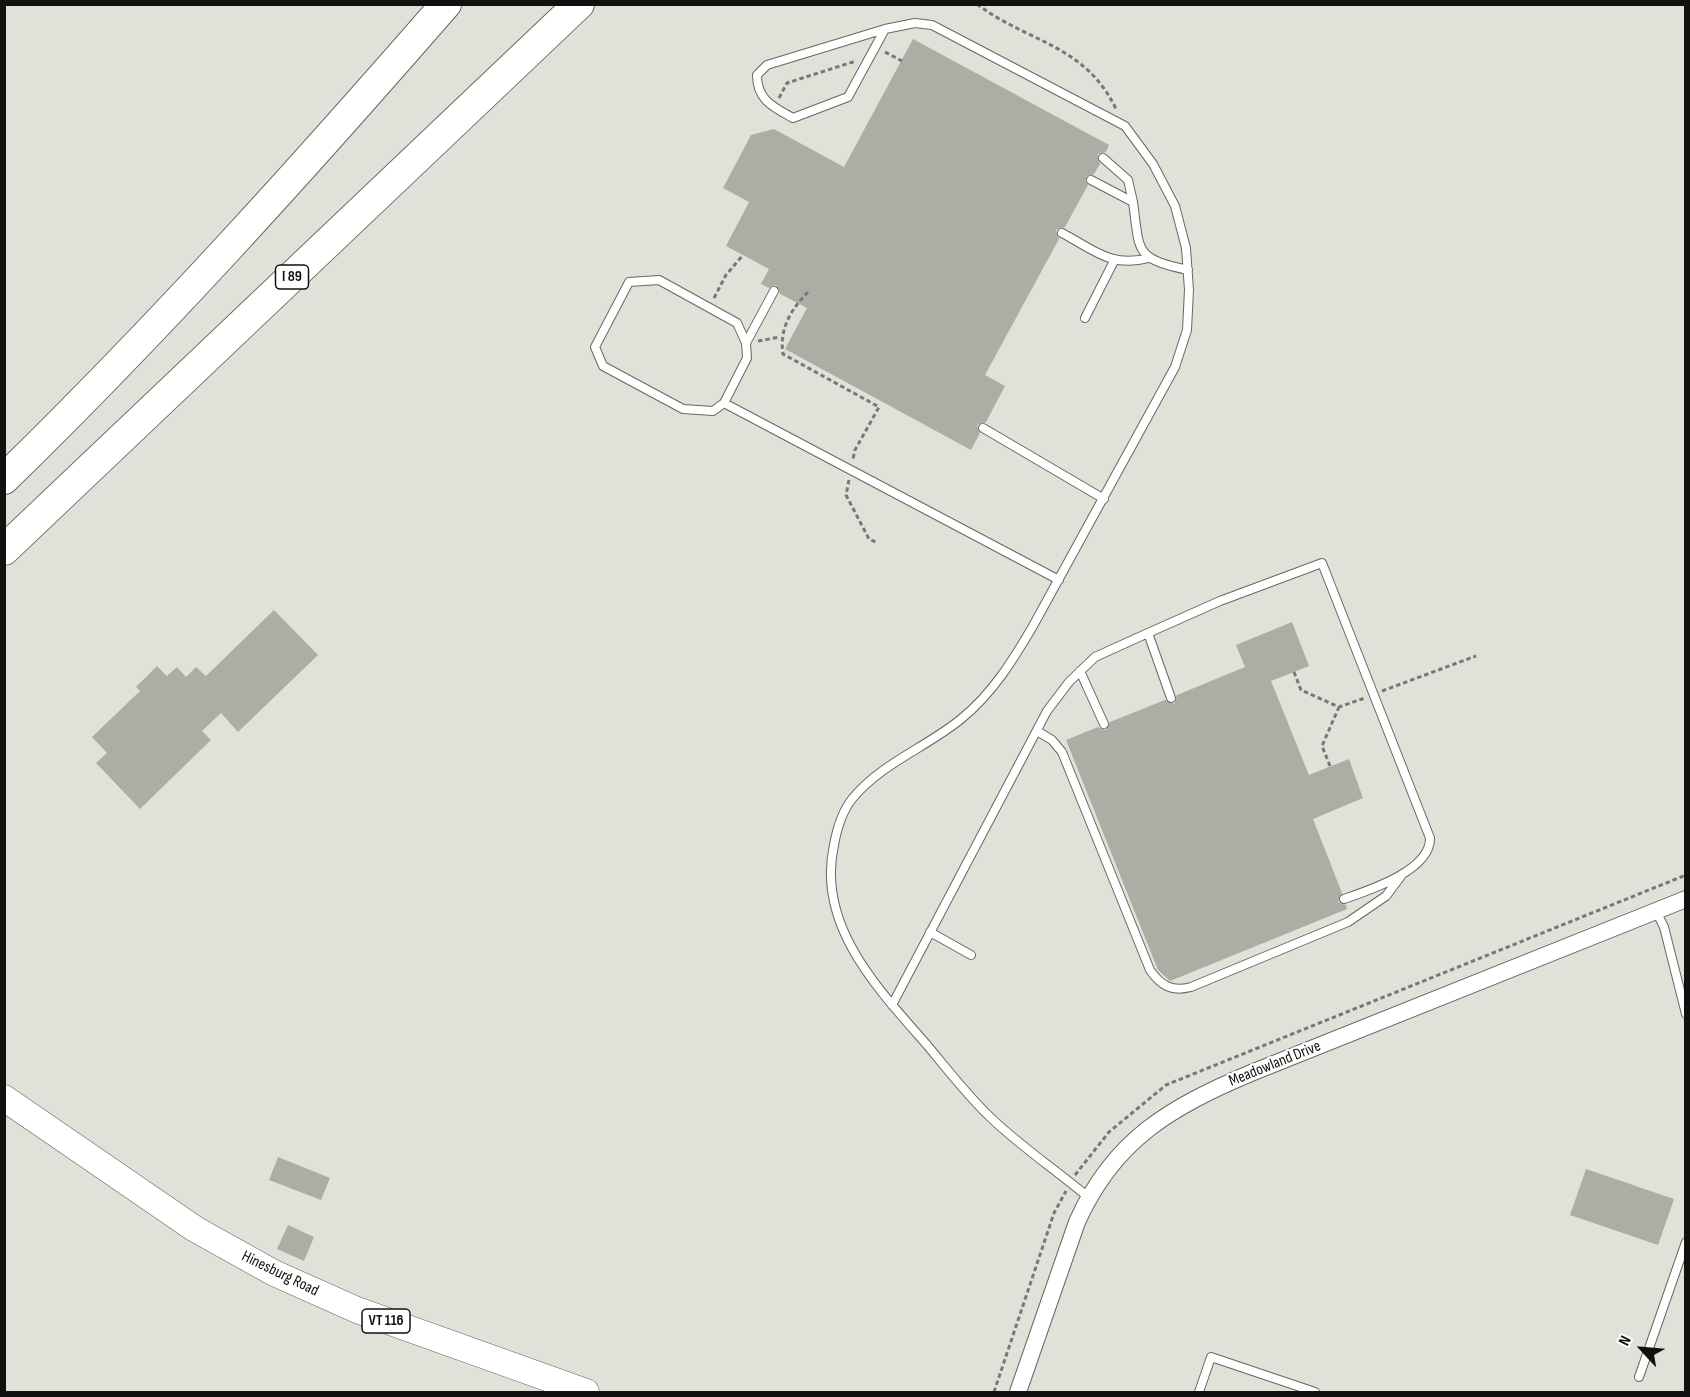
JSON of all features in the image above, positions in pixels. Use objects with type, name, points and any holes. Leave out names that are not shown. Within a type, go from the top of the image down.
[{"type":"highway","points":[[4,480],[125,358],[291,181],[447,4]]},
{"type":"highway","name":"I 89","points":[[4,550],[579,4]]},
{"type":"main road","name":"Hinesburg Road","points":[[4,1098],[195,1229],[274,1273],[357,1310],[586,1392]]},
{"type":"street","name":"Meadowland Drive","points":[[1018,1392],[1077,1222],[1088,1197],[1111,1164],[1161,1118],[1197,1096],[1686,899]]},
{"type":"lane","points":[[885,29],[848,96],[793,118],[765,102],[757,89],[757,75],[767,65],[885,29],[915,22],[932,25],[1125,126],[1153,164],[1175,206],[1186,248],[1187,330],[1175,367],[1012,662],[989,692],[961,719],[871,780],[852,800],[838,823],[830,863],[834,906],[851,948],[892,1005],[990,1117],[1088,1197]]},
{"type":"lane","points":[[1103,158],[1128,180],[1140,249],[1158,263],[1188,270]]},
{"type":"lane","points":[[1091,180],[1133,202]]},
{"type":"lane","points":[[1062,232],[1114,261],[1132,262],[1149,258]]},
{"type":"lane","points":[[1084,318],[1114,261]]},
{"type":"lane","points":[[659,280],[709,308],[737,323],[746,344],[747,358],[724,403],[713,411],[683,410],[603,366],[595,347],[629,282],[659,280]]},
{"type":"lane","points":[[746,344],[774,291]]},
{"type":"lane","points":[[724,403],[1059,580]]},
{"type":"lane","points":[[982,428],[1104,499]]},
{"type":"lane","points":[[892,1005],[1047,711],[1080,671],[1095,657],[1148,633],[1220,601],[1322,563],[1430,838],[1430,848],[1425,857],[1387,883],[1344,899]]},
{"type":"lane","points":[[1148,633],[1171,698]]},
{"type":"lane","points":[[1080,671],[1104,724]]},
{"type":"lane","points":[[1037,731],[1052,740],[1062,752],[1150,970],[1158,982],[1168,988],[1178,990],[1191,987],[1348,922],[1386,896],[1405,871]]},
{"type":"lane","points":[[1656,911],[1664,927],[1686,1014]]},
{"type":"lane","points":[[930,932],[971,955]]},
{"type":"lane","points":[[1639,1377],[1686,1242]]},
{"type":"lane","points":[[1199,1392],[1211,1357],[1315,1392]]},
{"type":"path","points":[[977,4],[1080,61],[1106,88],[1125,126]]},
{"type":"path","points":[[787,82],[886,52],[902,61]]},
{"type":"path","points":[[709,308],[726,275],[743,255]]},
{"type":"path","points":[[808,292],[796,304],[780,337],[783,354],[879,407],[855,450],[846,495],[869,539],[878,543]]},
{"type":"path","points":[[746,344],[780,337]]},
{"type":"path","points":[[1329,766],[1322,746],[1339,707]]},
{"type":"building","points":[[913,39],[1109,145],[1106,152],[1098,154],[1100,164],[1094,174],[1086,177],[1088,185],[1065,227],[1056,230],[1059,239],[985,375],[1005,386],[986,422],[977,425],[980,433],[971,450],[785,349],[807,308],[780,294],[776,285],[769,288],[761,284],[769,269],[726,246],[749,202],[723,188],[751,135],[774,129],[844,167]]},
{"type":"building","points":[[274,610],[318,655],[238,732],[221,713],[202,731],[211,740],[140,809],[96,763],[107,753],[92,737],[140,691],[136,687],[157,666],[167,676],[177,667],[186,677],[196,667],[206,676]]},
{"type":"building","points":[[1292,622],[1309,666],[1271,681],[1309,775],[1349,759],[1363,798],[1313,819],[1342,893],[1338,902],[1346,905],[1347,909],[1170,981],[1158,970],[1066,740],[1098,727],[1106,730],[1110,722],[1165,700],[1174,704],[1177,695],[1245,667],[1236,645]]},
{"type":"building","points":[[278,1157],[330,1178],[321,1200],[269,1180]]},
{"type":"building","points":[[1586,1169],[1674,1199],[1658,1245],[1570,1215]]},
{"type":"building","points":[[288,1225],[314,1237],[304,1261],[277,1249]]}]
